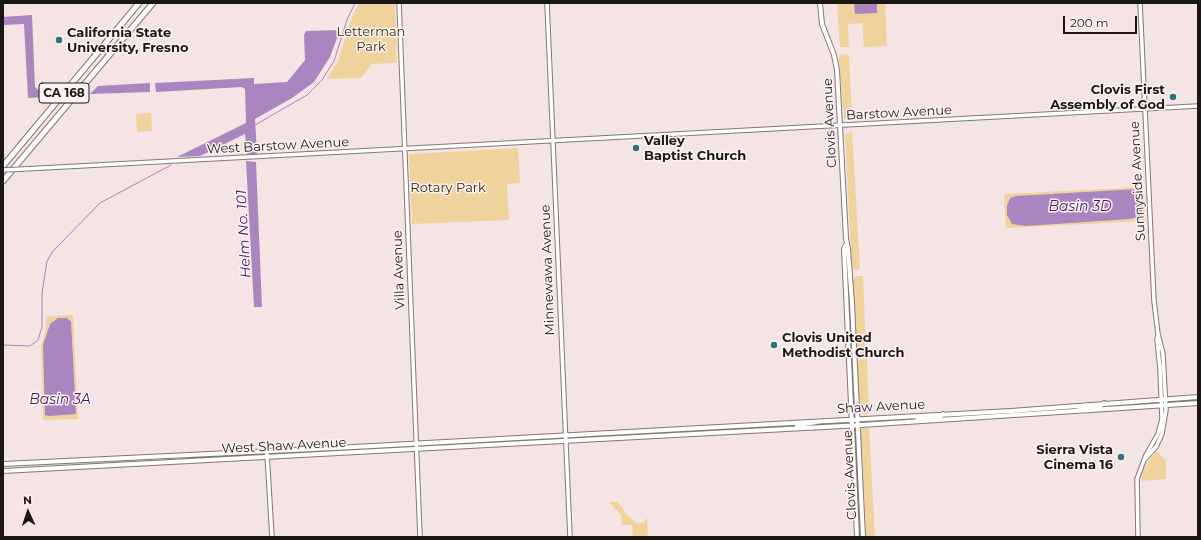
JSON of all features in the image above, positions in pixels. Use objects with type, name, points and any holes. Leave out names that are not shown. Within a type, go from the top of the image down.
[{"type":"highway","name":"CA 168","points":[[3,166],[138,3]]},
{"type":"highway","name":"CA 168","points":[[3,181],[153,3]]},
{"type":"main road","name":"Villa Avenue","points":[[399,3],[420,537]]},
{"type":"main road","name":"Minnewawa Avenue","points":[[548,3],[570,537]]},
{"type":"main road","name":"Clovis Avenue","points":[[820,3],[822,24],[836,62],[846,245],[845,254],[852,304],[863,537]]},
{"type":"main road","name":"Sunnyside Avenue","points":[[1140,3],[1154,301],[1158,334],[1161,339],[1163,354],[1164,405]]},
{"type":"main road","name":"Barstow Avenue","points":[[553,142],[1198,106]]},
{"type":"main road","name":"West Barstow Avenue","points":[[3,170],[553,142]]},
{"type":"main road","name":"Clovis Avenue","points":[[846,245],[848,249],[851,419],[857,537]]},
{"type":"main road","points":[[848,311],[850,313],[854,340]]},
{"type":"main road","name":"Shaw Avenue","points":[[565,435],[943,414],[1198,397]]},
{"type":"main road","points":[[1073,411],[1084,407],[1100,406],[1104,403]]},
{"type":"main road","name":"Shaw Avenue","points":[[565,441],[768,429],[852,426],[1197,403]]},
{"type":"main road","points":[[1156,447],[1155,444],[1161,432],[1164,405]]},
{"type":"main road","points":[[1146,459],[1156,447],[1164,430],[1164,405]]},
{"type":"main road","points":[[911,422],[921,419],[940,417],[943,414]]},
{"type":"main road","points":[[796,428],[798,425],[813,424],[823,420]]},
{"type":"main road","points":[[768,429],[771,427],[794,425],[796,422]]},
{"type":"main road","points":[[1138,537],[1136,486],[1138,474],[1161,423]]},
{"type":"main road","points":[[664,435],[667,432],[695,428]]},
{"type":"main road","points":[[650,436],[652,433],[661,432],[662,430]]},
{"type":"main road","name":"West Shaw Avenue","points":[[3,464],[341,448],[416,442],[565,435]]},
{"type":"main road","points":[[490,445],[494,442],[518,440],[522,437]]},
{"type":"main road","points":[[462,446],[465,444],[487,442],[488,439]]},
{"type":"main road","name":"West Shaw Avenue","points":[[3,471],[565,441]]},
{"type":"main road","points":[[316,454],[319,452],[338,451],[341,448]]},
{"type":"main road","points":[[267,451],[272,537]]},
{"type":"green space","name":"Letterman Park","points":[[359,3],[395,3],[397,63],[372,64],[361,78],[327,79],[338,61],[350,23]]},
{"type":"green space","points":[[837,3],[885,3],[887,46],[864,47],[862,23],[848,24],[849,47],[840,47]]},
{"type":"green space","points":[[841,54],[849,55],[852,119],[849,120],[844,119],[839,58]]},
{"type":"green space","points":[[151,113],[152,131],[137,132],[136,114]]},
{"type":"green space","points":[[852,131],[860,268],[856,270],[852,267],[845,135]]},
{"type":"green space","name":"Rotary Park","points":[[518,148],[520,183],[507,184],[509,220],[412,224],[409,155]]},
{"type":"green space","name":"Basin 3D","points":[[1143,187],[1146,221],[1006,228],[1004,196],[1006,194]]},
{"type":"green space","points":[[856,276],[863,276],[866,353],[863,355],[858,355],[856,352],[853,280]]},
{"type":"green space","name":"Basin 3A","points":[[73,315],[78,419],[43,420],[41,345],[45,333],[47,316]]},
{"type":"green space","points":[[867,359],[869,414],[864,414],[860,411],[857,363],[859,360]]},
{"type":"green space","points":[[863,428],[869,428],[875,537],[866,537],[861,430]]},
{"type":"green space","points":[[1155,452],[1158,452],[1166,461],[1166,479],[1141,481],[1143,471]]},
{"type":"green space","points":[[609,502],[618,502],[627,515],[637,523],[643,523],[647,518],[648,537],[633,537],[632,525],[622,525],[621,515]]},
{"type":"water","points":[[854,3],[877,3],[877,13],[855,14]]},
{"type":"water","points":[[32,15],[35,87],[38,90],[46,90],[45,97],[28,98],[24,24],[3,25],[3,17]]},
{"type":"water","points":[[340,30],[330,57],[314,82],[292,98],[255,119],[257,154],[247,154],[245,134],[200,156],[177,157],[246,123],[245,89],[242,87],[156,92],[155,83],[254,78],[254,84],[287,82],[305,60],[304,35],[306,31]]},
{"type":"water","points":[[150,83],[150,92],[90,94],[98,86]]},
{"type":"water","points":[[246,161],[256,162],[262,307],[254,307]]},
{"type":"water","name":"Basin 3D","points":[[1137,189],[1141,191],[1143,195],[1141,216],[1130,219],[1026,226],[1012,224],[1007,215],[1007,206],[1010,198],[1016,196]]},
{"type":"water","name":"Basin 3A","points":[[58,318],[67,318],[71,322],[76,414],[49,416],[45,415],[43,345],[50,324]]},
{"type":"waterway","points":[[255,125],[307,95],[322,80],[334,61],[347,20],[355,3]]},
{"type":"waterway","points":[[3,345],[30,346],[38,340],[42,327],[42,293],[47,261],[53,251],[100,203],[171,165]]},
{"type":"place","name":"California State University, Fresno","points":[[59,40]]},
{"type":"place","name":"Clovis First Assembly of God","points":[[1173,97]]},
{"type":"place","name":"Valley Baptist Church","points":[[636,148]]},
{"type":"place","name":"Clovis United Methodist Church","points":[[774,345]]},
{"type":"place","name":"Sierra Vista Cinema 16","points":[[1121,457]]},
{"type":"water label","name":"Helm No. 101","points":[[244,234]]}]
